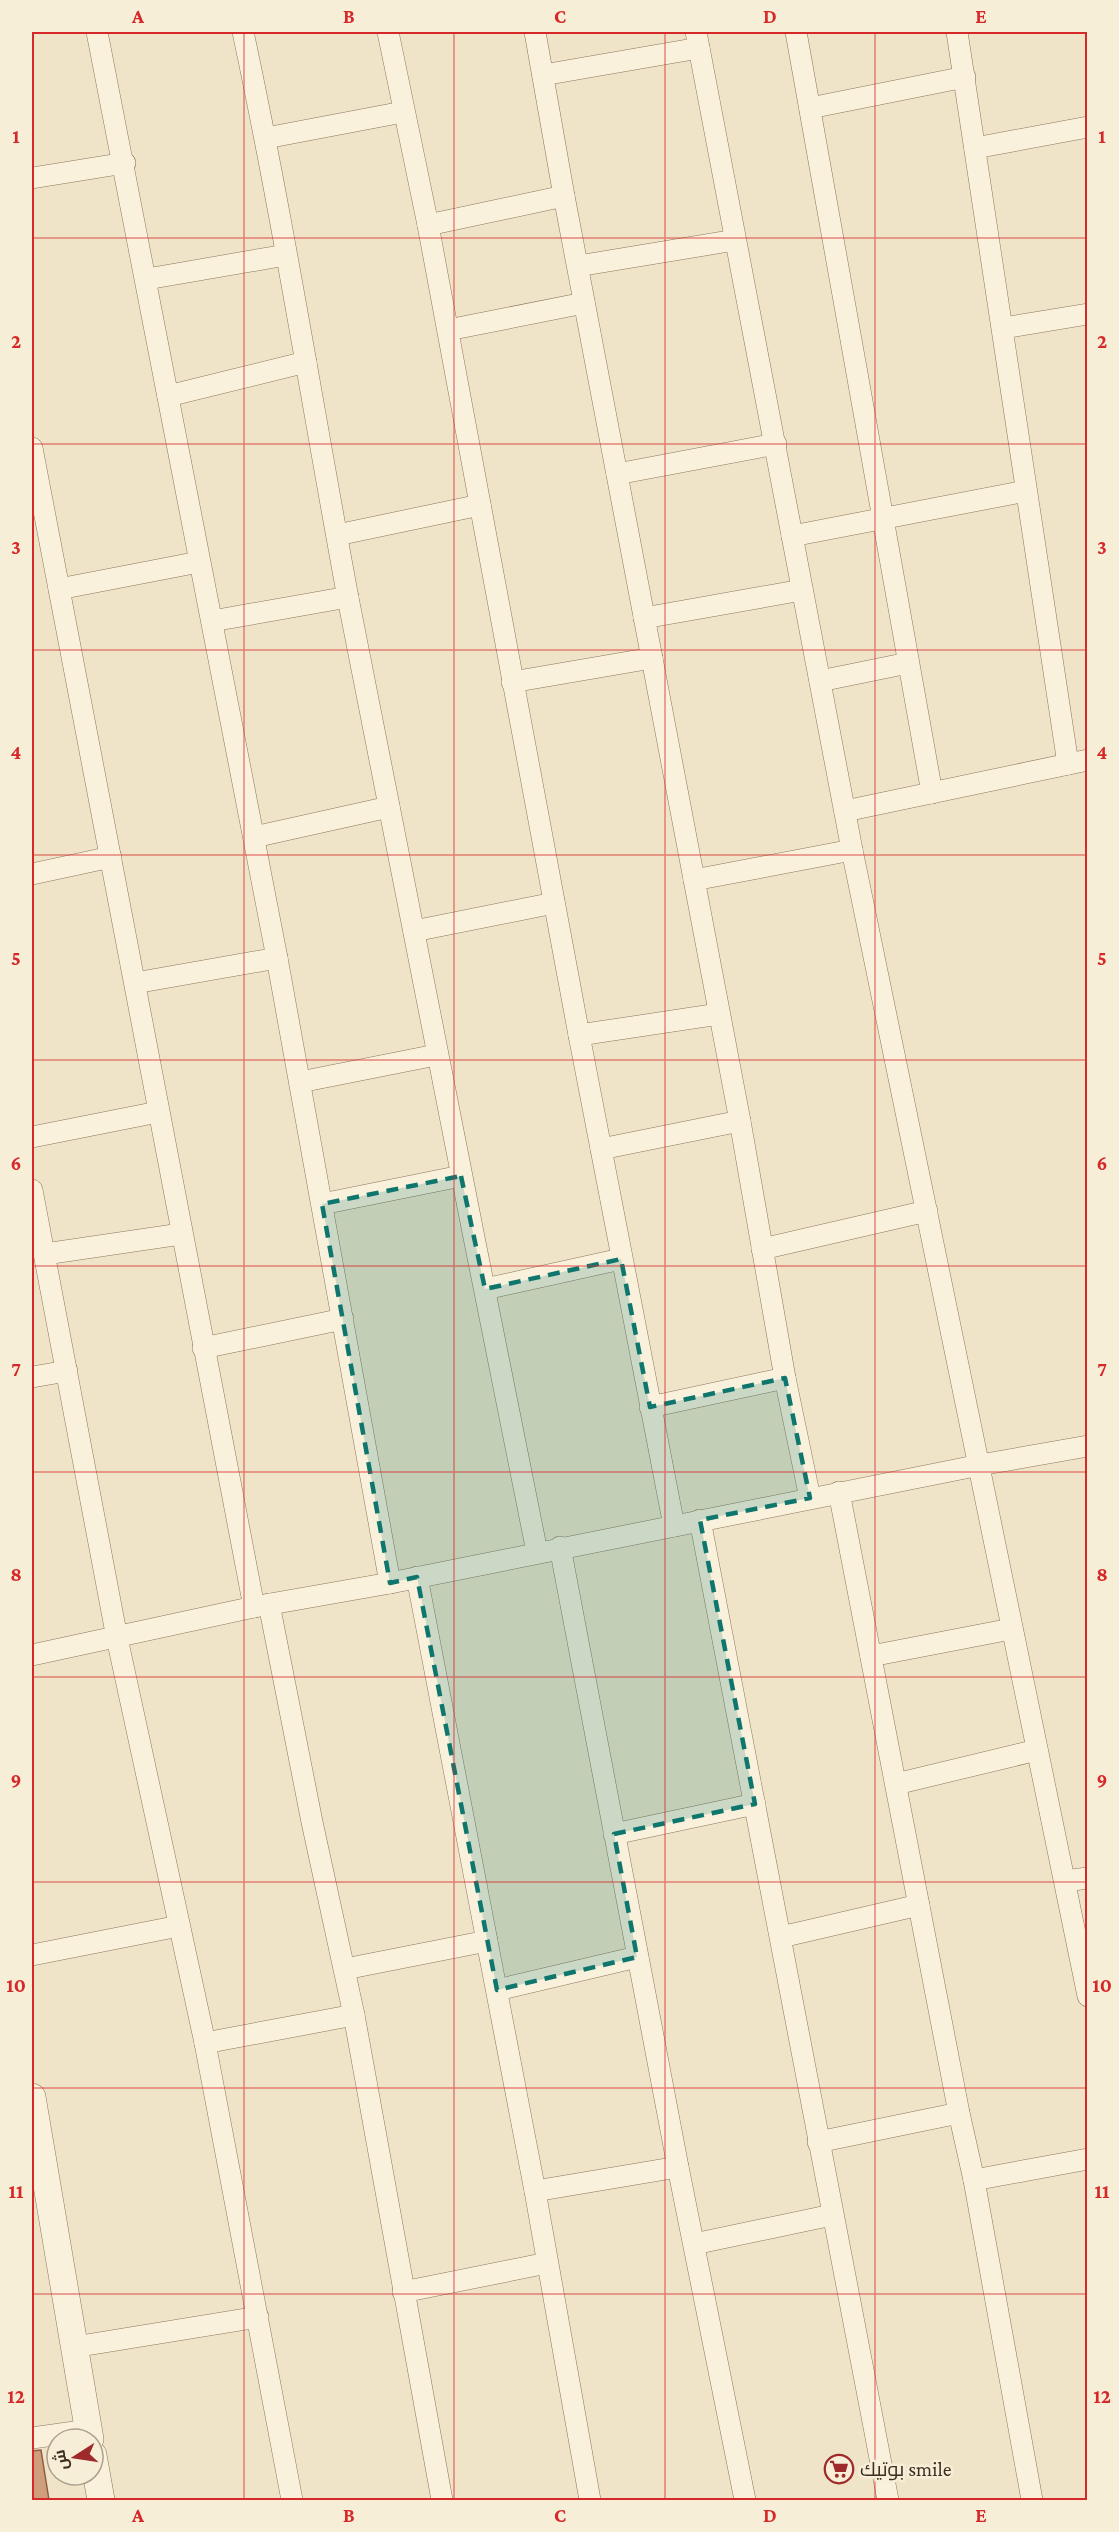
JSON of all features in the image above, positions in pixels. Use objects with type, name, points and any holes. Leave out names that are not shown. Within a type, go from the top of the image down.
[{"type":"street","points":[[97,32],[147,279],[199,562],[277,958],[390,1583]]},
{"type":"street","points":[[243,32],[266,138],[348,597],[436,1055],[537,1552]]},
{"type":"street","points":[[388,32],[428,225],[621,1259],[674,1526]]},
{"type":"street","points":[[536,32],[564,196],[740,1122],[785,1378],[810,1498]]},
{"type":"street","points":[[796,32],[932,792]]},
{"type":"street","points":[[845,811],[1078,762],[1026,491],[957,32]]},
{"type":"street","points":[[543,75],[698,40],[852,850],[1088,1996]]},
{"type":"street","points":[[810,108],[965,77]]},
{"type":"street","points":[[266,138],[403,112]]},
{"type":"street","points":[[975,148],[1088,127]]},
{"type":"street","points":[[32,178],[124,164]]},
{"type":"street","points":[[428,225],[564,196]]},
{"type":"street","points":[[578,266],[735,240]]},
{"type":"street","points":[[147,279],[286,255]]},
{"type":"street","points":[[448,330],[584,303]]},
{"type":"street","points":[[1003,328],[1088,314]]},
{"type":"street","points":[[168,396],[306,362]]},
{"type":"street","points":[[617,474],[776,444]]},
{"type":"street","points":[[32,448],[203,1348],[345,1969],[442,2500]]},
{"type":"street","points":[[792,536],[1026,491]]},
{"type":"street","points":[[337,535],[480,505]]},
{"type":"street","points":[[59,589],[199,562]]},
{"type":"street","points":[[644,618],[802,590]]},
{"type":"street","points":[[212,621],[348,597]]},
{"type":"street","points":[[512,682],[652,658]]},
{"type":"street","points":[[820,681],[908,663]]},
{"type":"street","points":[[254,837],[389,807]]},
{"type":"street","points":[[694,880],[852,850]]},
{"type":"street","points":[[32,874],[111,857]]},
{"type":"street","points":[[414,931],[554,903]]},
{"type":"street","points":[[135,983],[277,958]]},
{"type":"street","points":[[579,1035],[719,1014]]},
{"type":"street","points":[[300,1082],[436,1055]]},
{"type":"street","points":[[32,1137],[158,1112]]},
{"type":"street","points":[[601,1149],[740,1122]]},
{"type":"street","points":[[321,1204],[461,1176]]},
{"type":"street","points":[[32,1190],[117,1638],[206,2043],[292,2500]]},
{"type":"street","points":[[762,1249],[927,1211]]},
{"type":"street","points":[[45,1254],[181,1234]]},
{"type":"street","points":[[485,1289],[621,1259]]},
{"type":"street","points":[[203,1348],[343,1319]]},
{"type":"street","points":[[32,1377],[67,1371]]},
{"type":"street","points":[[650,1407],[785,1378]]},
{"type":"street","points":[[32,1655],[262,1606],[390,1583],[560,1547],[1088,1446]]},
{"type":"street","points":[[840,1492],[959,2114],[974,2180],[1032,2500]]},
{"type":"street","points":[[700,1520],[888,2500]]},
{"type":"street","points":[[560,1547],[637,1957],[745,2500]]},
{"type":"street","points":[[417,1577],[535,2191],[590,2500]]},
{"type":"street","points":[[871,1656],[1011,1629]]},
{"type":"street","points":[[896,1784],[1036,1750]]},
{"type":"street","points":[[614,1834],[756,1804]]},
{"type":"street","points":[[1065,1881],[1088,1878]]},
{"type":"street","points":[[781,1937],[919,1905]]},
{"type":"street","points":[[32,1955],[179,1926]]},
{"type":"street","points":[[345,1969],[487,1941]]},
{"type":"street","points":[[497,1990],[637,1957]]},
{"type":"street","points":[[206,2043],[354,2015]]},
{"type":"street","points":[[32,2097],[89,2427]]},
{"type":"street","points":[[818,2142],[959,2114]]},
{"type":"street","points":[[974,2180],[1088,2159]]},
{"type":"street","points":[[535,2191],[678,2166]]},
{"type":"street","points":[[694,2244],[832,2215]]},
{"type":"street","points":[[403,2292],[547,2263]]},
{"type":"street","points":[[75,2347],[258,2317]]},
{"type":"highlighted area","points":[[461,1176],[485,1289],[621,1259],[650,1407],[785,1378],[810,1498],[700,1520],[755,1804],[614,1834],[637,1957],[497,1990],[417,1577],[390,1583],[322,1204]]},
{"type":"building","points":[[41,2450],[45,2487],[47,2487],[49,2500],[32,2500],[32,2451]]},
{"type":"place","name":"بوتيك smile","points":[[839,2469]]}]
